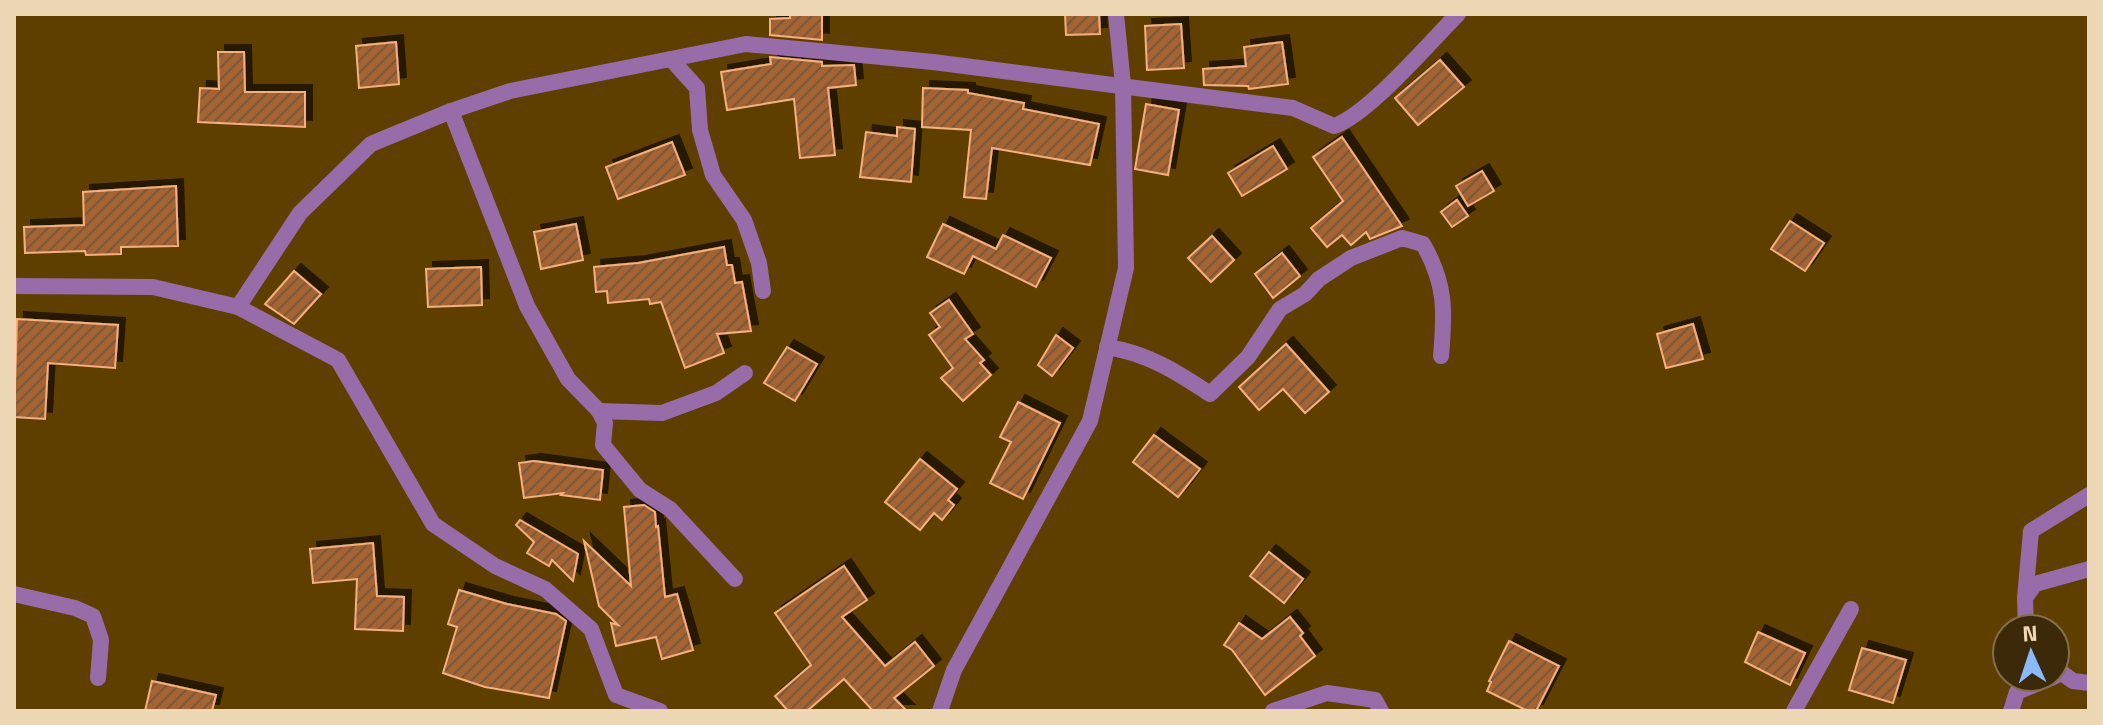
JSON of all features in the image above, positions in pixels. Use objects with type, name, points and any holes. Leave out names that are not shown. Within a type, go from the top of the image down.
[{"type":"street","points":[[940,711],[954,670],[1090,421],[1126,268],[1123,85],[1116,14]]},
{"type":"street","points":[[238,307],[300,213],[371,144],[510,91],[746,44],[1123,85],[1293,108],[1334,126],[1348,121],[1404,70],[1458,14]]},
{"type":"street","points":[[671,59],[697,88],[700,130],[713,175],[744,220],[759,263],[763,291]]},
{"type":"street","points":[[451,111],[527,306],[568,379],[599,411],[605,423],[603,445],[640,490],[670,509],[735,579]]},
{"type":"street","points":[[1107,347],[1133,351],[1170,367],[1210,394],[1248,357],[1280,309],[1305,294],[1319,279],[1351,258],[1402,238],[1423,244],[1438,270],[1444,311],[1441,356]]},
{"type":"street","points":[[14,286],[153,287],[238,307],[338,360],[433,524],[495,566],[545,589],[591,629],[616,695],[660,711]]},
{"type":"street","points":[[599,411],[662,413],[716,393],[745,373]]},
{"type":"street","points":[[2025,613],[2031,531],[2089,495]]},
{"type":"street","points":[[2025,598],[2035,584],[2089,569]]},
{"type":"street","points":[[14,594],[75,608],[93,616],[101,640],[98,678]]},
{"type":"street","points":[[1794,711],[1851,609]]},
{"type":"street","points":[[1273,711],[1327,693],[1375,700],[1381,711]]},
{"type":"building","points":[[790,14],[822,14],[822,40],[770,35],[770,19],[790,18]]},
{"type":"building","points":[[1065,14],[1099,14],[1100,34],[1066,35]]},
{"type":"building","points":[[1181,24],[1184,68],[1147,70],[1145,26]]},
{"type":"building","points":[[396,42],[399,84],[359,88],[356,46]]},
{"type":"building","points":[[1282,42],[1288,84],[1249,89],[1248,86],[1204,85],[1203,69],[1246,66],[1244,47]]},
{"type":"building","points":[[218,52],[244,52],[245,92],[305,92],[305,127],[198,122],[200,88],[219,89]]},
{"type":"building","points":[[770,57],[822,62],[822,66],[854,65],[856,85],[828,88],[835,155],[800,158],[794,99],[727,110],[721,72],[771,64]]},
{"type":"building","points":[[1440,60],[1464,87],[1418,125],[1395,98]]},
{"type":"building","points":[[923,88],[968,90],[968,93],[1024,103],[1023,109],[1099,124],[1090,165],[992,148],[986,199],[964,197],[971,130],[922,127]]},
{"type":"building","points":[[1146,104],[1179,110],[1168,175],[1135,169]]},
{"type":"building","points":[[897,127],[915,129],[911,182],[860,177],[866,132],[897,136]]},
{"type":"building","points":[[1342,137],[1402,226],[1370,239],[1366,232],[1351,245],[1342,235],[1327,247],[1311,228],[1343,201],[1313,157]]},
{"type":"building","points":[[672,142],[685,175],[618,199],[606,167]]},
{"type":"building","points":[[1273,146],[1287,169],[1242,196],[1228,173]]},
{"type":"building","points":[[1482,171],[1494,191],[1468,206],[1456,186]]},
{"type":"building","points":[[176,186],[178,246],[121,247],[121,254],[86,255],[85,251],[25,253],[24,227],[84,225],[83,192]]},
{"type":"building","points":[[1457,200],[1468,216],[1452,227],[1441,212]]},
{"type":"building","points":[[1790,221],[1824,243],[1805,271],[1771,249]]},
{"type":"building","points":[[576,224],[583,260],[541,269],[534,232]]},
{"type":"building","points":[[943,224],[996,249],[1003,235],[1051,258],[1036,287],[973,256],[964,274],[927,257]]},
{"type":"building","points":[[1212,236],[1234,260],[1211,282],[1188,258]]},
{"type":"building","points":[[724,247],[735,283],[742,282],[751,331],[717,334],[724,353],[685,368],[661,302],[650,304],[649,299],[608,303],[607,291],[596,292],[594,267],[638,263]]},
{"type":"building","points":[[1282,253],[1300,276],[1273,298],[1255,274]]},
{"type":"building","points":[[481,267],[482,305],[428,307],[426,269]]},
{"type":"building","points":[[294,271],[321,294],[294,324],[265,304]]},
{"type":"building","points":[[949,300],[973,334],[965,339],[984,360],[980,363],[991,375],[963,401],[941,378],[953,368],[929,335],[940,327],[930,313]]},
{"type":"building","points":[[17,319],[118,325],[115,368],[48,363],[45,419],[14,417]]},
{"type":"building","points":[[1693,324],[1703,359],[1666,368],[1657,334]]},
{"type":"building","points":[[1056,335],[1073,348],[1052,376],[1038,365]]},
{"type":"building","points":[[1286,344],[1329,392],[1305,413],[1283,389],[1259,410],[1239,387]]},
{"type":"building","points":[[787,347],[817,364],[795,401],[764,383]]},
{"type":"building","points":[[1018,402],[1060,423],[1023,499],[990,483],[1011,442],[1000,437]]},
{"type":"building","points":[[1154,435],[1200,469],[1178,497],[1133,462]]},
{"type":"building","points":[[920,459],[957,489],[948,500],[954,505],[942,520],[934,513],[920,530],[885,502]]},
{"type":"building","points":[[534,461],[603,470],[600,500],[561,495],[563,493],[524,498],[519,463]]},
{"type":"building","points":[[644,505],[655,512],[665,597],[677,594],[693,650],[662,659],[656,637],[616,646],[611,623],[618,625],[599,606],[584,541],[631,586],[624,507]]},
{"type":"building","points":[[520,520],[578,554],[573,581],[552,560],[549,566],[527,553],[534,542],[516,525]]},
{"type":"building","points":[[373,543],[377,596],[404,597],[403,631],[355,629],[357,579],[313,583],[310,549]]},
{"type":"building","points":[[1269,552],[1303,579],[1284,603],[1250,576]]},
{"type":"building","points":[[844,566],[867,600],[842,617],[885,666],[915,642],[934,666],[894,698],[907,711],[873,711],[844,679],[807,711],[788,711],[775,696],[811,665],[775,613]]},
{"type":"building","points":[[459,590],[556,614],[566,621],[549,698],[485,687],[443,673],[457,627],[448,624]]},
{"type":"building","points":[[1290,617],[1315,656],[1265,695],[1232,650],[1224,645],[1239,623],[1262,639]]},
{"type":"building","points":[[1758,632],[1805,653],[1790,685],[1745,662]]},
{"type":"building","points":[[1509,641],[1559,666],[1536,711],[1528,711],[1487,691]]},
{"type":"building","points":[[1862,648],[1906,660],[1893,703],[1849,690]]},
{"type":"building","points":[[152,681],[216,695],[212,711],[145,711]]}]
